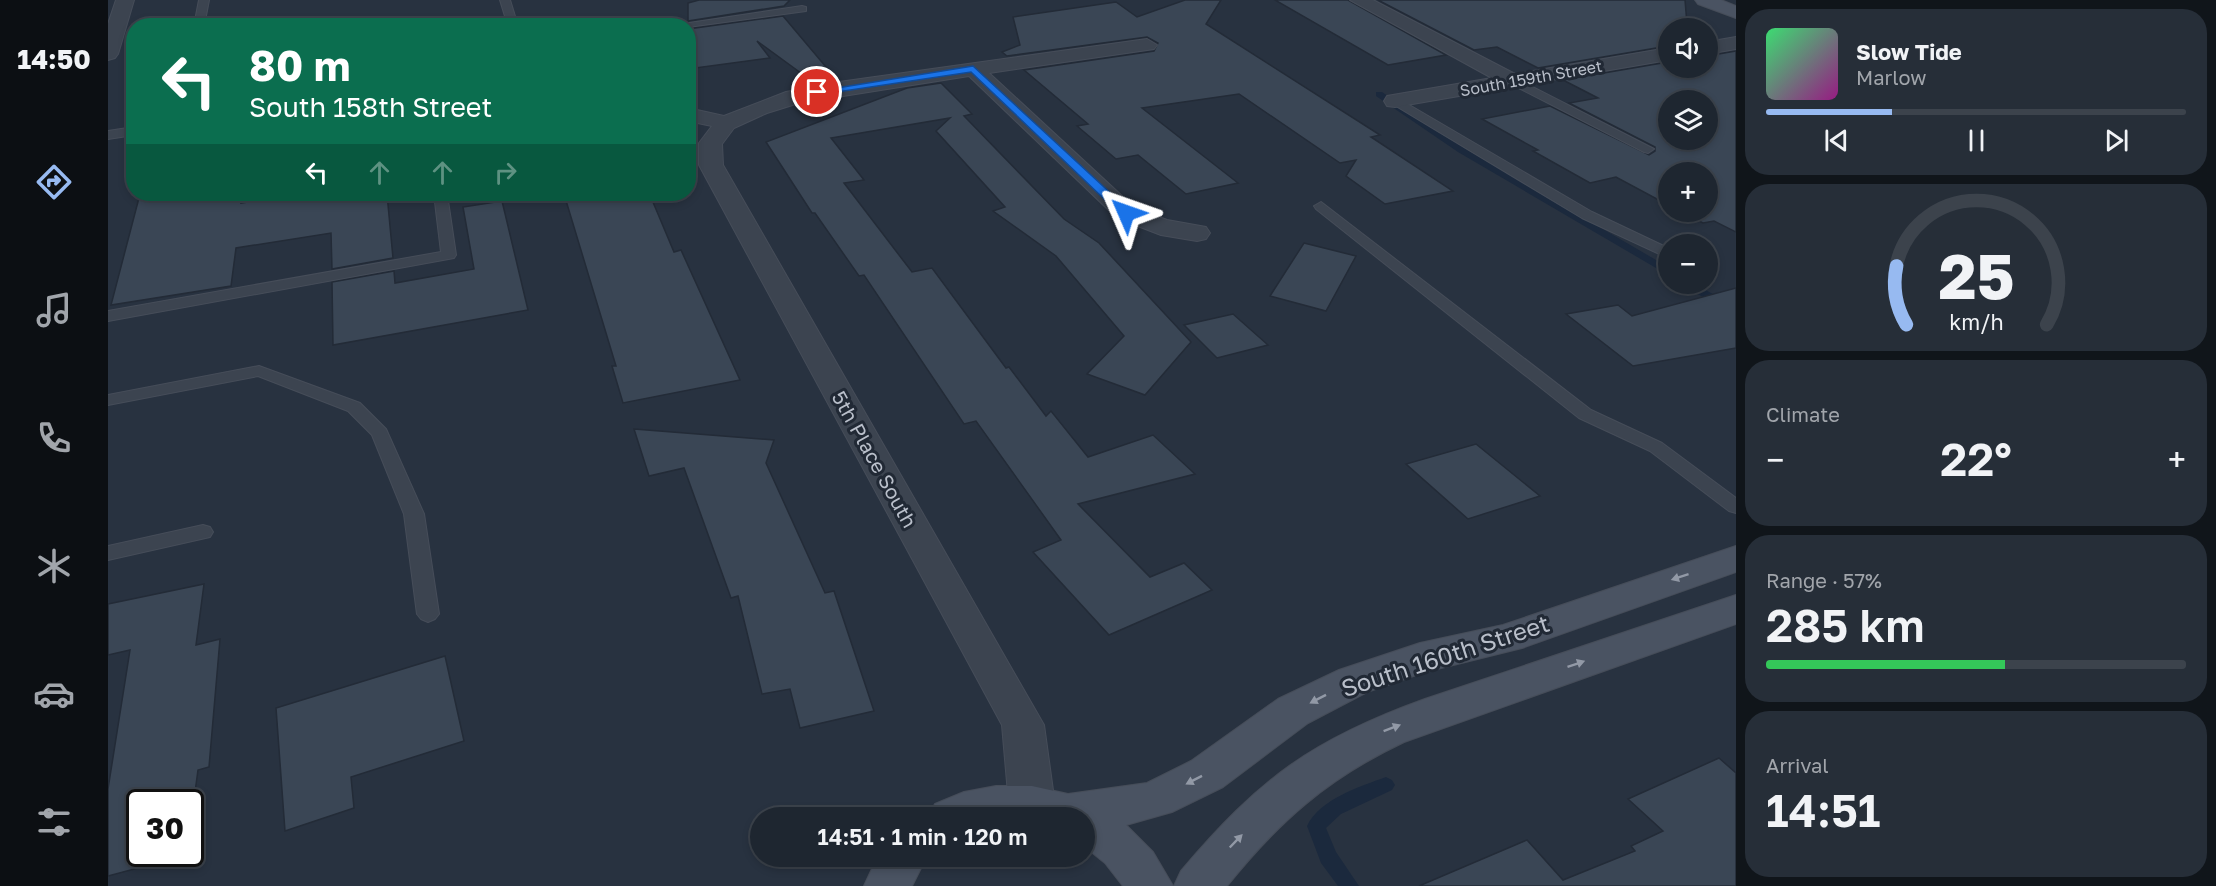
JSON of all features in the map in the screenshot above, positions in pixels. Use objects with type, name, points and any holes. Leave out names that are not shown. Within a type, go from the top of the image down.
[{"type":"main road","points":[[1704,0],[1736,12]]},
{"type":"main road","name":"South 160th Street","points":[[1095,810],[1156,799],[1206,774],[1293,711],[1353,681],[1420,658],[1508,638],[1736,559]]},
{"type":"main road","points":[[1198,886],[1231,846],[1274,802],[1316,768],[1379,734],[1462,702],[1736,609]]},
{"type":"main road","name":"South 160th Street","points":[[987,807],[993,805],[1009,807]]},
{"type":"main road","points":[[1095,828],[1104,832],[1132,859],[1149,886]]},
{"type":"main road","points":[[888,886],[896,867]]},
{"type":"street","points":[[108,54],[125,0]]},
{"type":"street","points":[[1359,0],[1513,81]]},
{"type":"street","points":[[1718,46],[1736,43]]},
{"type":"street","points":[[696,116],[726,123],[794,97],[1148,45]]},
{"type":"street","name":"South 159th Street","points":[[1395,101],[1658,56]]},
{"type":"street","points":[[973,69],[1126,213],[1161,227],[1197,233]]},
{"type":"street","name":"5th Place South","points":[[726,123],[710,142],[711,165],[1023,725],[1063,807]]},
{"type":"lane","points":[[201,18],[204,0]]},
{"type":"lane","points":[[505,0],[511,18]]},
{"type":"lane","points":[[696,23],[801,9],[794,0]]},
{"type":"lane","points":[[1513,81],[1648,149]]},
{"type":"lane","points":[[1395,101],[1587,215],[1658,249]]},
{"type":"lane","points":[[108,135],[126,132]]},
{"type":"lane","points":[[108,316],[449,255],[441,201]]},
{"type":"lane","points":[[1321,206],[1585,414],[1656,447],[1736,507]]},
{"type":"lane","points":[[108,400],[259,371],[354,407],[380,433],[414,514],[428,614]]},
{"type":"lane","points":[[108,553],[203,532]]},
{"type":"building","points":[[699,0],[790,0],[784,6],[696,20],[688,18],[688,3]]},
{"type":"building","points":[[1185,0],[1221,0],[1206,24],[1380,135],[1371,137],[1453,191],[1385,204],[1346,176],[1356,160],[1340,163],[1239,94],[1142,108],[1238,183],[1186,194],[1138,155],[1116,159],[1077,126],[1088,124],[1024,70],[1154,51],[1158,43],[1147,37],[1007,56],[1002,52],[1020,45],[1013,17],[1116,2],[1137,17]]},
{"type":"building","points":[[1275,0],[1348,0],[1446,55],[1388,65]]},
{"type":"building","points":[[1378,0],[1685,0],[1686,18],[1658,18],[1658,48],[1538,68],[1497,47],[1474,50]]},
{"type":"building","points":[[783,16],[837,80],[816,84],[757,41],[770,58],[696,68],[696,28]]},
{"type":"building","points":[[1736,51],[1736,232],[1716,222],[1718,222],[1718,162],[1658,162],[1658,200],[1616,177],[1590,183],[1533,151],[1538,150],[1482,119],[1550,106],[1649,155],[1655,151],[1655,147],[1569,103],[1598,98],[1563,80],[1658,64],[1658,78],[1718,78],[1718,54]]},
{"type":"building","points":[[941,83],[972,114],[964,116],[1064,219],[1099,243],[1191,342],[1145,395],[1087,374],[1124,336],[1056,256],[993,211],[1005,207],[936,131],[950,118],[831,138],[864,180],[844,183],[912,272],[932,268],[1006,368],[1009,367],[1046,416],[1051,411],[1088,457],[1153,435],[1195,474],[1078,504],[1150,577],[1184,563],[1212,590],[1109,635],[1033,552],[1061,540],[976,421],[964,424],[864,275],[859,276],[815,213],[812,213],[766,142],[907,88]]},
{"type":"building","points":[[138,201],[241,201],[241,203],[255,201],[388,201],[393,258],[332,269],[331,233],[236,248],[231,286],[111,305]]},
{"type":"building","points":[[502,201],[528,310],[333,345],[332,282],[394,271],[395,283],[474,269],[463,207]]},
{"type":"building","points":[[566,201],[653,201],[674,252],[681,250],[740,380],[623,403],[612,366],[616,366]]},
{"type":"building","points":[[1304,243],[1356,256],[1326,311],[1270,296]]},
{"type":"building","points":[[1736,288],[1736,348],[1633,366],[1566,314],[1618,305],[1632,316]]},
{"type":"building","points":[[1233,314],[1268,345],[1217,358],[1184,325]]},
{"type":"building","points":[[634,429],[774,440],[766,463],[825,593],[834,591],[874,711],[800,728],[790,689],[762,694],[738,596],[731,598],[684,468],[649,476]]},
{"type":"building","points":[[1476,444],[1540,496],[1468,519],[1406,464]]},
{"type":"building","points":[[204,584],[196,645],[220,639],[209,767],[198,770],[195,789],[126,789],[126,867],[142,867],[108,876],[108,789],[130,650],[108,655],[108,604]]},
{"type":"building","points":[[445,656],[464,741],[351,777],[354,808],[285,831],[276,708]]},
{"type":"building","points":[[1719,758],[1736,773],[1736,886],[1419,886],[1527,840],[1563,880],[1635,851],[1631,846],[1663,831],[1628,799]]},
{"type":"waterway","points":[[1379,94],[1461,150],[1658,266]]},
{"type":"waterway","points":[[1705,294],[1736,312]]},
{"type":"waterway","points":[[1349,886],[1328,857],[1316,826],[1334,808],[1386,785]]},
{"type":"route","points":[[817,92],[973,69],[1126,213]]}]
